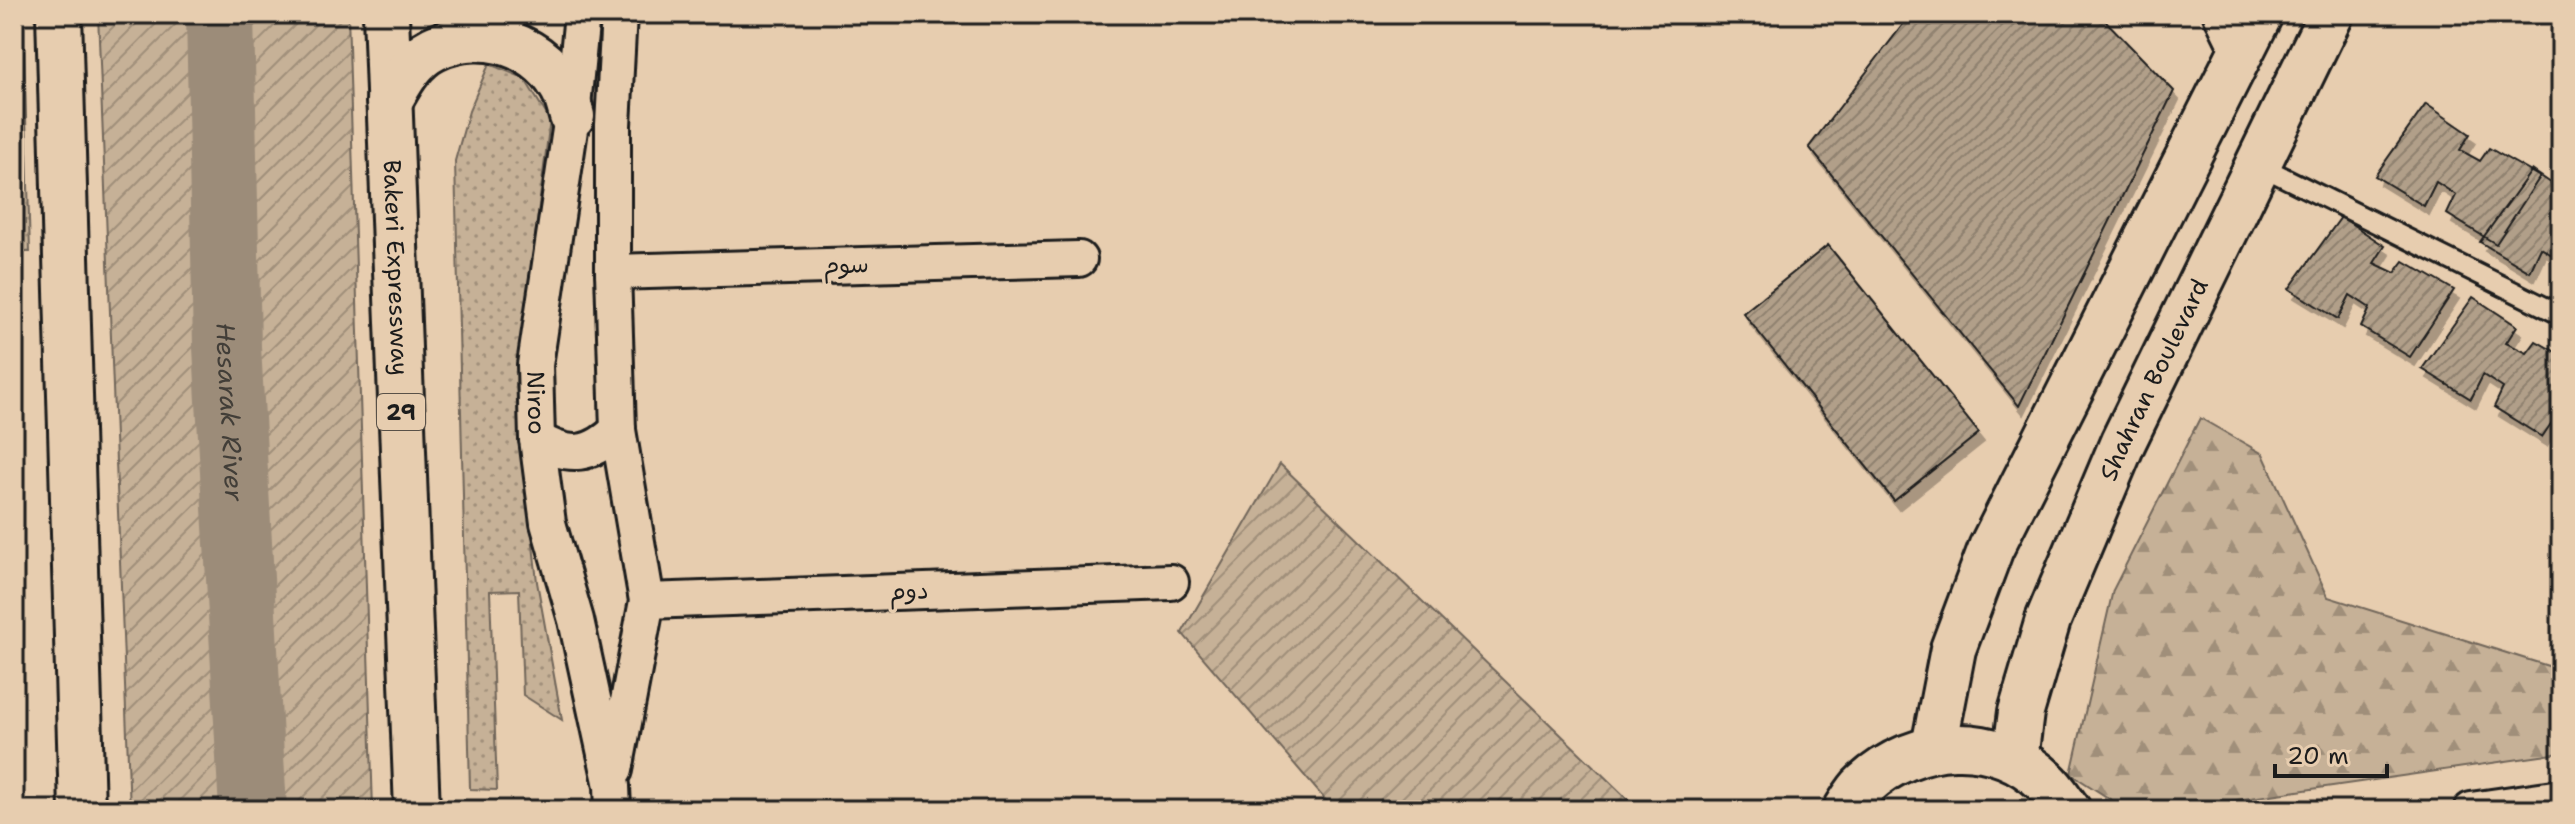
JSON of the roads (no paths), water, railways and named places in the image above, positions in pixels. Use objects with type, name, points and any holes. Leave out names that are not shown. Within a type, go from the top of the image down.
[{"type":"main road","points":[[59,14],[82,810]]},
{"type":"main road","name":"Bakeri Expressway","points":[[386,14],[417,810]]},
{"type":"main road","points":[[1934,747],[1953,649],[1991,548],[2260,14]]},
{"type":"main road","name":"Shahran Boulevard","points":[[2015,759],[2021,712],[2048,620],[2123,442],[2331,14]]},
{"type":"main road","points":[[389,102],[403,75],[426,53],[455,41],[486,38],[516,46],[542,62],[562,87],[572,116]]},
{"type":"main road","points":[[1846,810],[1862,786],[1895,761],[1934,747],[1975,747],[2015,759],[2045,781],[2068,810]]},
{"type":"street","name":"Niroo","points":[[582,14],[572,116],[535,365],[537,439],[548,523],[576,620],[612,798]]},
{"type":"street","name":"Niroo","points":[[612,798],[647,601],[618,430],[613,272],[613,125],[619,14]]},
{"type":"street","points":[[2221,14],[2240,53]]},
{"type":"street","name":"سوم","points":[[613,272],[1079,259]]},
{"type":"street","points":[[537,439],[553,449],[580,452],[589,451],[605,442],[618,430]]},
{"type":"street","name":"دوم","points":[[647,601],[1171,582]]},
{"type":"street","points":[[2471,810],[2561,797]]},
{"type":"lane","points":[[2257,164],[2561,315]]},
{"type":"waterway","name":"Hesarak River","points":[[220,14],[227,347],[253,810]]}]
